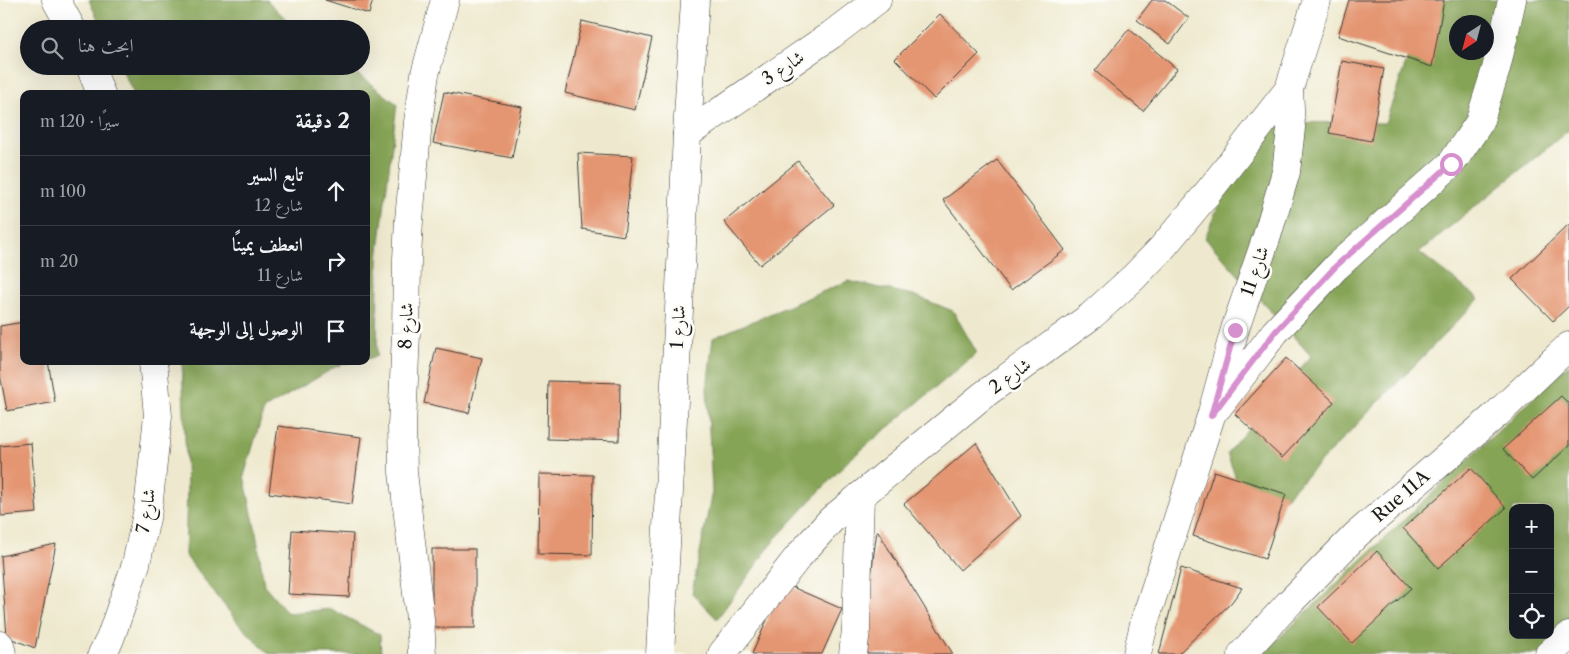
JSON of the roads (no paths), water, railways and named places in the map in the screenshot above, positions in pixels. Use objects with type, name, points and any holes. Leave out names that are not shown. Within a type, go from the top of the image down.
[{"type":"street","points":[[56,0],[67,20]]},
{"type":"street","name":"شارع 8","points":[[422,654],[420,619],[403,472],[402,426],[407,259],[417,132],[425,74],[445,0]]},
{"type":"street","name":"شارع 1","points":[[660,654],[695,0]]},
{"type":"street","name":"شارع 3","points":[[687,134],[831,35],[877,0]]},
{"type":"street","name":"شارع 11","points":[[1137,654],[1145,620],[1211,416],[1235,330],[1267,236],[1286,172],[1291,128],[1289,89],[1317,0]]},
{"type":"street","points":[[1211,416],[1275,332],[1336,266],[1451,164],[1479,123],[1496,70],[1512,0]]},
{"type":"street","points":[[94,75],[99,90]]},
{"type":"street","name":"شارع 2","points":[[722,654],[798,556],[831,520],[982,396],[1091,316],[1133,278],[1168,241],[1289,89]]},
{"type":"street","name":"Rue 11A","points":[[1242,654],[1356,535],[1497,414],[1569,346]]},
{"type":"street","name":"شارع 7","points":[[102,654],[110,639],[136,564],[148,509],[158,416],[153,365]]},
{"type":"street","points":[[852,654],[856,630],[860,496]]},
{"type":"street","points":[[1549,654],[1569,636]]},
{"type":"street","points":[[0,645],[2,654]]}]
